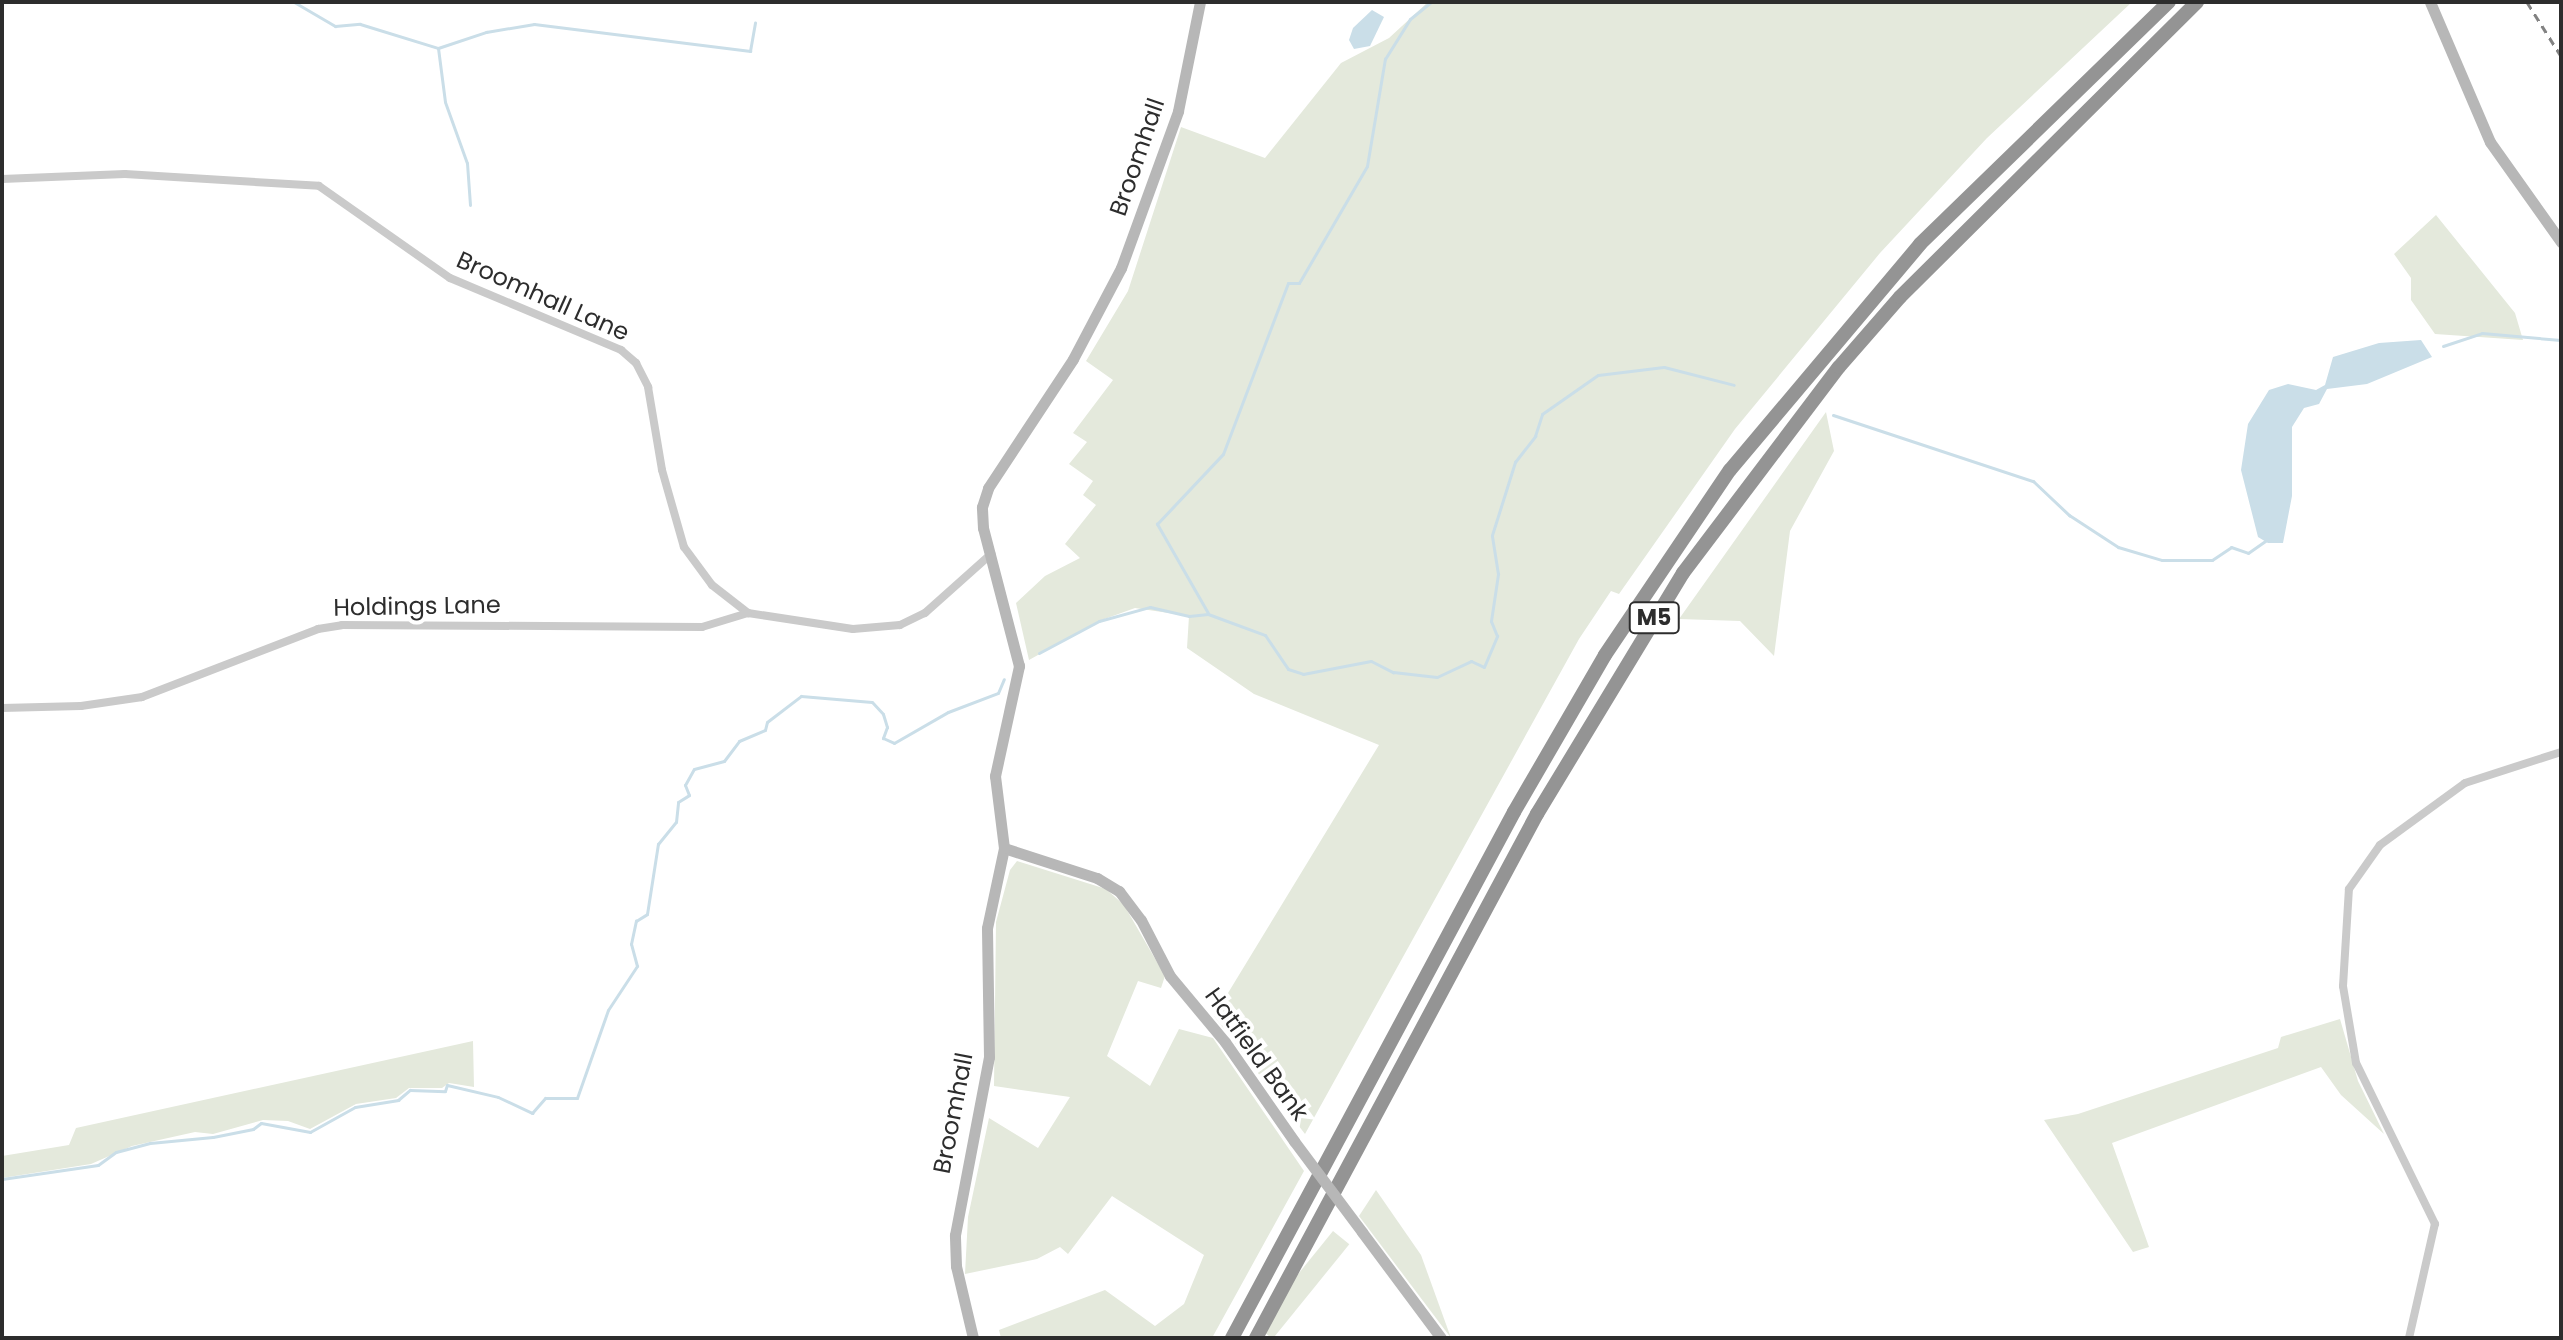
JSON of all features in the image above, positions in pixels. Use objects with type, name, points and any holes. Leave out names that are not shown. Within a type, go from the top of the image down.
[{"type":"highway","name":"M5","points":[[1232,1338],[1514,812],[1605,655],[1730,470],[1920,244],[2169,2]]},
{"type":"highway","name":"M5","points":[[1256,1338],[1537,814],[1683,573],[1839,367],[1900,297],[2197,2]]},
{"type":"street","name":"Broomhall","points":[[973,1338],[956,1266],[955,1235],[987,1074],[987,928],[1004,848],[995,776],[1019,666],[983,528],[988,488],[1094,319],[1121,268],[1163,159],[1200,2]]},
{"type":"street","points":[[2430,2],[2490,142],[2561,242]]},
{"type":"street","name":"Broomhall Lane","points":[[2,179],[125,174],[319,186],[450,278],[621,350],[636,363],[648,387],[662,470],[684,547],[712,585],[748,613],[853,629],[900,625],[925,613],[991,554]]},
{"type":"street","name":"Holdings Lane","points":[[2,708],[81,706],[142,697],[318,629],[342,625],[702,627],[748,613]]},
{"type":"street","points":[[2409,1338],[2435,1224],[2356,1063],[2343,986],[2349,889],[2380,845],[2455,790],[2492,771],[2561,752]]},
{"type":"street","name":"Hatfield Bank","points":[[1004,848],[1097,878],[1119,891],[1141,920],[1170,976],[1225,1042],[1294,1141],[1441,1338]]},
{"type":"shaded area","points":[[1428,2],[2132,2],[1987,138],[1880,253],[1735,429],[1619,594],[1611,591],[1579,639],[1305,1134],[1214,1016],[1379,745],[1254,694],[1187,648],[1189,616],[1135,608],[1099,621],[1029,660],[1016,603],[1045,576],[1080,558],[1065,544],[1096,505],[1083,495],[1093,481],[1069,464],[1087,442],[1073,433],[1113,380],[1086,361],[1128,291],[1181,127],[1265,158],[1341,63],[1389,38]]},
{"type":"shaded area","points":[[2436,215],[2515,313],[2523,340],[2435,334],[2411,300],[2411,278],[2394,254]]},
{"type":"shaded area","points":[[1826,412],[1834,451],[1790,531],[1774,656],[1740,621],[1679,619]]},
{"type":"shaded area","points":[[1017,861],[1106,889],[1124,905],[1165,976],[1161,988],[1138,981],[1107,1056],[1150,1086],[1179,1029],[1213,1038],[1304,1171],[1212,1338],[1001,1338],[999,1330],[1105,1290],[1155,1326],[1184,1304],[1204,1255],[1112,1196],[1068,1254],[1060,1247],[1037,1259],[965,1274],[968,1217],[989,1118],[1038,1148],[1070,1097],[994,1086],[996,922],[1010,870]]},
{"type":"shaded area","points":[[2340,1019],[2358,1081],[2384,1134],[2341,1095],[2321,1067],[2112,1143],[2149,1247],[2133,1252],[2044,1120],[2078,1114],[2278,1048],[2281,1037]]},
{"type":"shaded area","points":[[473,1041],[474,1087],[449,1083],[442,1088],[409,1088],[396,1098],[356,1104],[310,1129],[288,1121],[263,1120],[213,1134],[195,1132],[132,1146],[91,1164],[2,1178],[2,1156],[69,1145],[76,1128]]},
{"type":"shaded area","points":[[1376,1190],[1421,1255],[1451,1338],[1359,1216]]},
{"type":"shaded area","points":[[1333,1231],[1349,1244],[1273,1338],[1256,1326]]},
{"type":"water","points":[[1372,10],[1384,17],[1370,46],[1354,49],[1349,40],[1353,28]]},
{"type":"water","points":[[2421,340],[2432,357],[2367,384],[2327,389],[2319,404],[2304,408],[2292,427],[2292,496],[2283,543],[2268,543],[2258,537],[2241,470],[2248,424],[2269,390],[2288,384],[2316,390],[2325,385],[2333,357],[2379,343]]},
{"type":"waterway","points":[[294,2],[335,26],[360,24],[438,48],[445,102],[467,163],[470,205]]},
{"type":"waterway","points":[[1208,613],[1157,524],[1223,454],[1288,283],[1299,283],[1367,166],[1385,59],[1410,19],[1431,2]]},
{"type":"waterway","points":[[438,48],[486,32],[534,24],[750,51],[755,22]]},
{"type":"waterway","points":[[2443,346],[2482,333],[2561,340]]},
{"type":"waterway","points":[[1039,653],[1099,621],[1150,607],[1189,616],[1208,614],[1265,635],[1288,669],[1303,674],[1371,661],[1393,672],[1437,677],[1471,661],[1484,667],[1497,636],[1491,621],[1498,574],[1492,535],[1515,462],[1535,436],[1542,414],[1598,375],[1664,367],[1734,385]]},
{"type":"waterway","points":[[1833,415],[2033,481],[2069,515],[2118,547],[2162,560],[2212,560],[2231,547],[2248,553],[2268,539]]},
{"type":"waterway","points":[[2,1179],[98,1165],[116,1152],[150,1143],[213,1137],[253,1129],[261,1123],[310,1132],[355,1107],[398,1100],[410,1090],[445,1091],[447,1085],[498,1097],[532,1113],[545,1098],[577,1098],[608,1010],[637,966],[631,944],[636,921],[647,914],[658,844],[676,822],[678,802],[689,795],[685,785],[694,769],[724,761],[739,741],[765,730],[767,722],[801,696],[872,702],[883,714],[887,727],[883,738],[894,743],[948,712],[998,693],[1004,679]]},
{"type":"railway","points":[[2527,2],[2561,56]]}]
